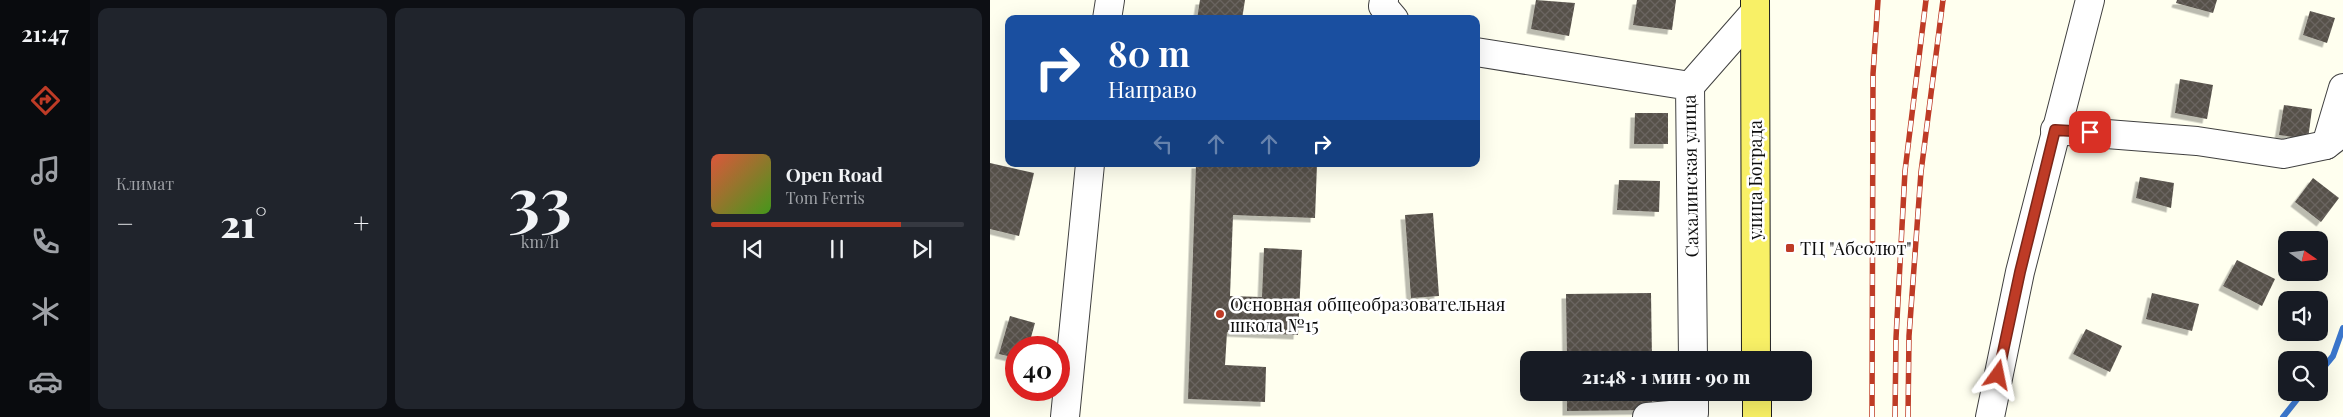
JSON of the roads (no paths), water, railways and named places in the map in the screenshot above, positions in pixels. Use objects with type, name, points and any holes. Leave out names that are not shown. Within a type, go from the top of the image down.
[{"type":"main road","name":"улица Бограда","points":[[1755,6],[1756,351]]},
{"type":"main road","points":[[1757,401],[1757,417]]},
{"type":"street","points":[[1108,15],[1110,0]]},
{"type":"street","points":[[1384,0],[1383,6],[1391,15]]},
{"type":"street","points":[[1990,417],[2020,272],[2090,0]]},
{"type":"street","points":[[1690,86],[1755,6]]},
{"type":"street","name":"Сахалинская улица","points":[[1480,53],[1690,86],[1693,351]]},
{"type":"street","points":[[2055,130],[2197,141],[2283,154],[2334,138],[2343,88]]},
{"type":"street","points":[[1065,417],[1090,167]]},
{"type":"street","points":[[1647,417],[1694,410]]},
{"type":"waterway","points":[[2328,362],[2333,356],[2343,328]]},
{"type":"waterway","points":[[2283,417],[2296,401]]},
{"type":"railway","points":[[1872,417],[1873,74],[1878,0]]},
{"type":"railway","points":[[1895,417],[1896,338],[1905,171],[1926,0]]},
{"type":"railway","points":[[1908,417],[1909,336],[1921,172],[1943,0]]},
{"type":"place","name":"ТЦ \"Абсолют\"","points":[[1790,248]]},
{"type":"place","name":"Основная общеобразовательная школа №15","points":[[1220,314]]}]
